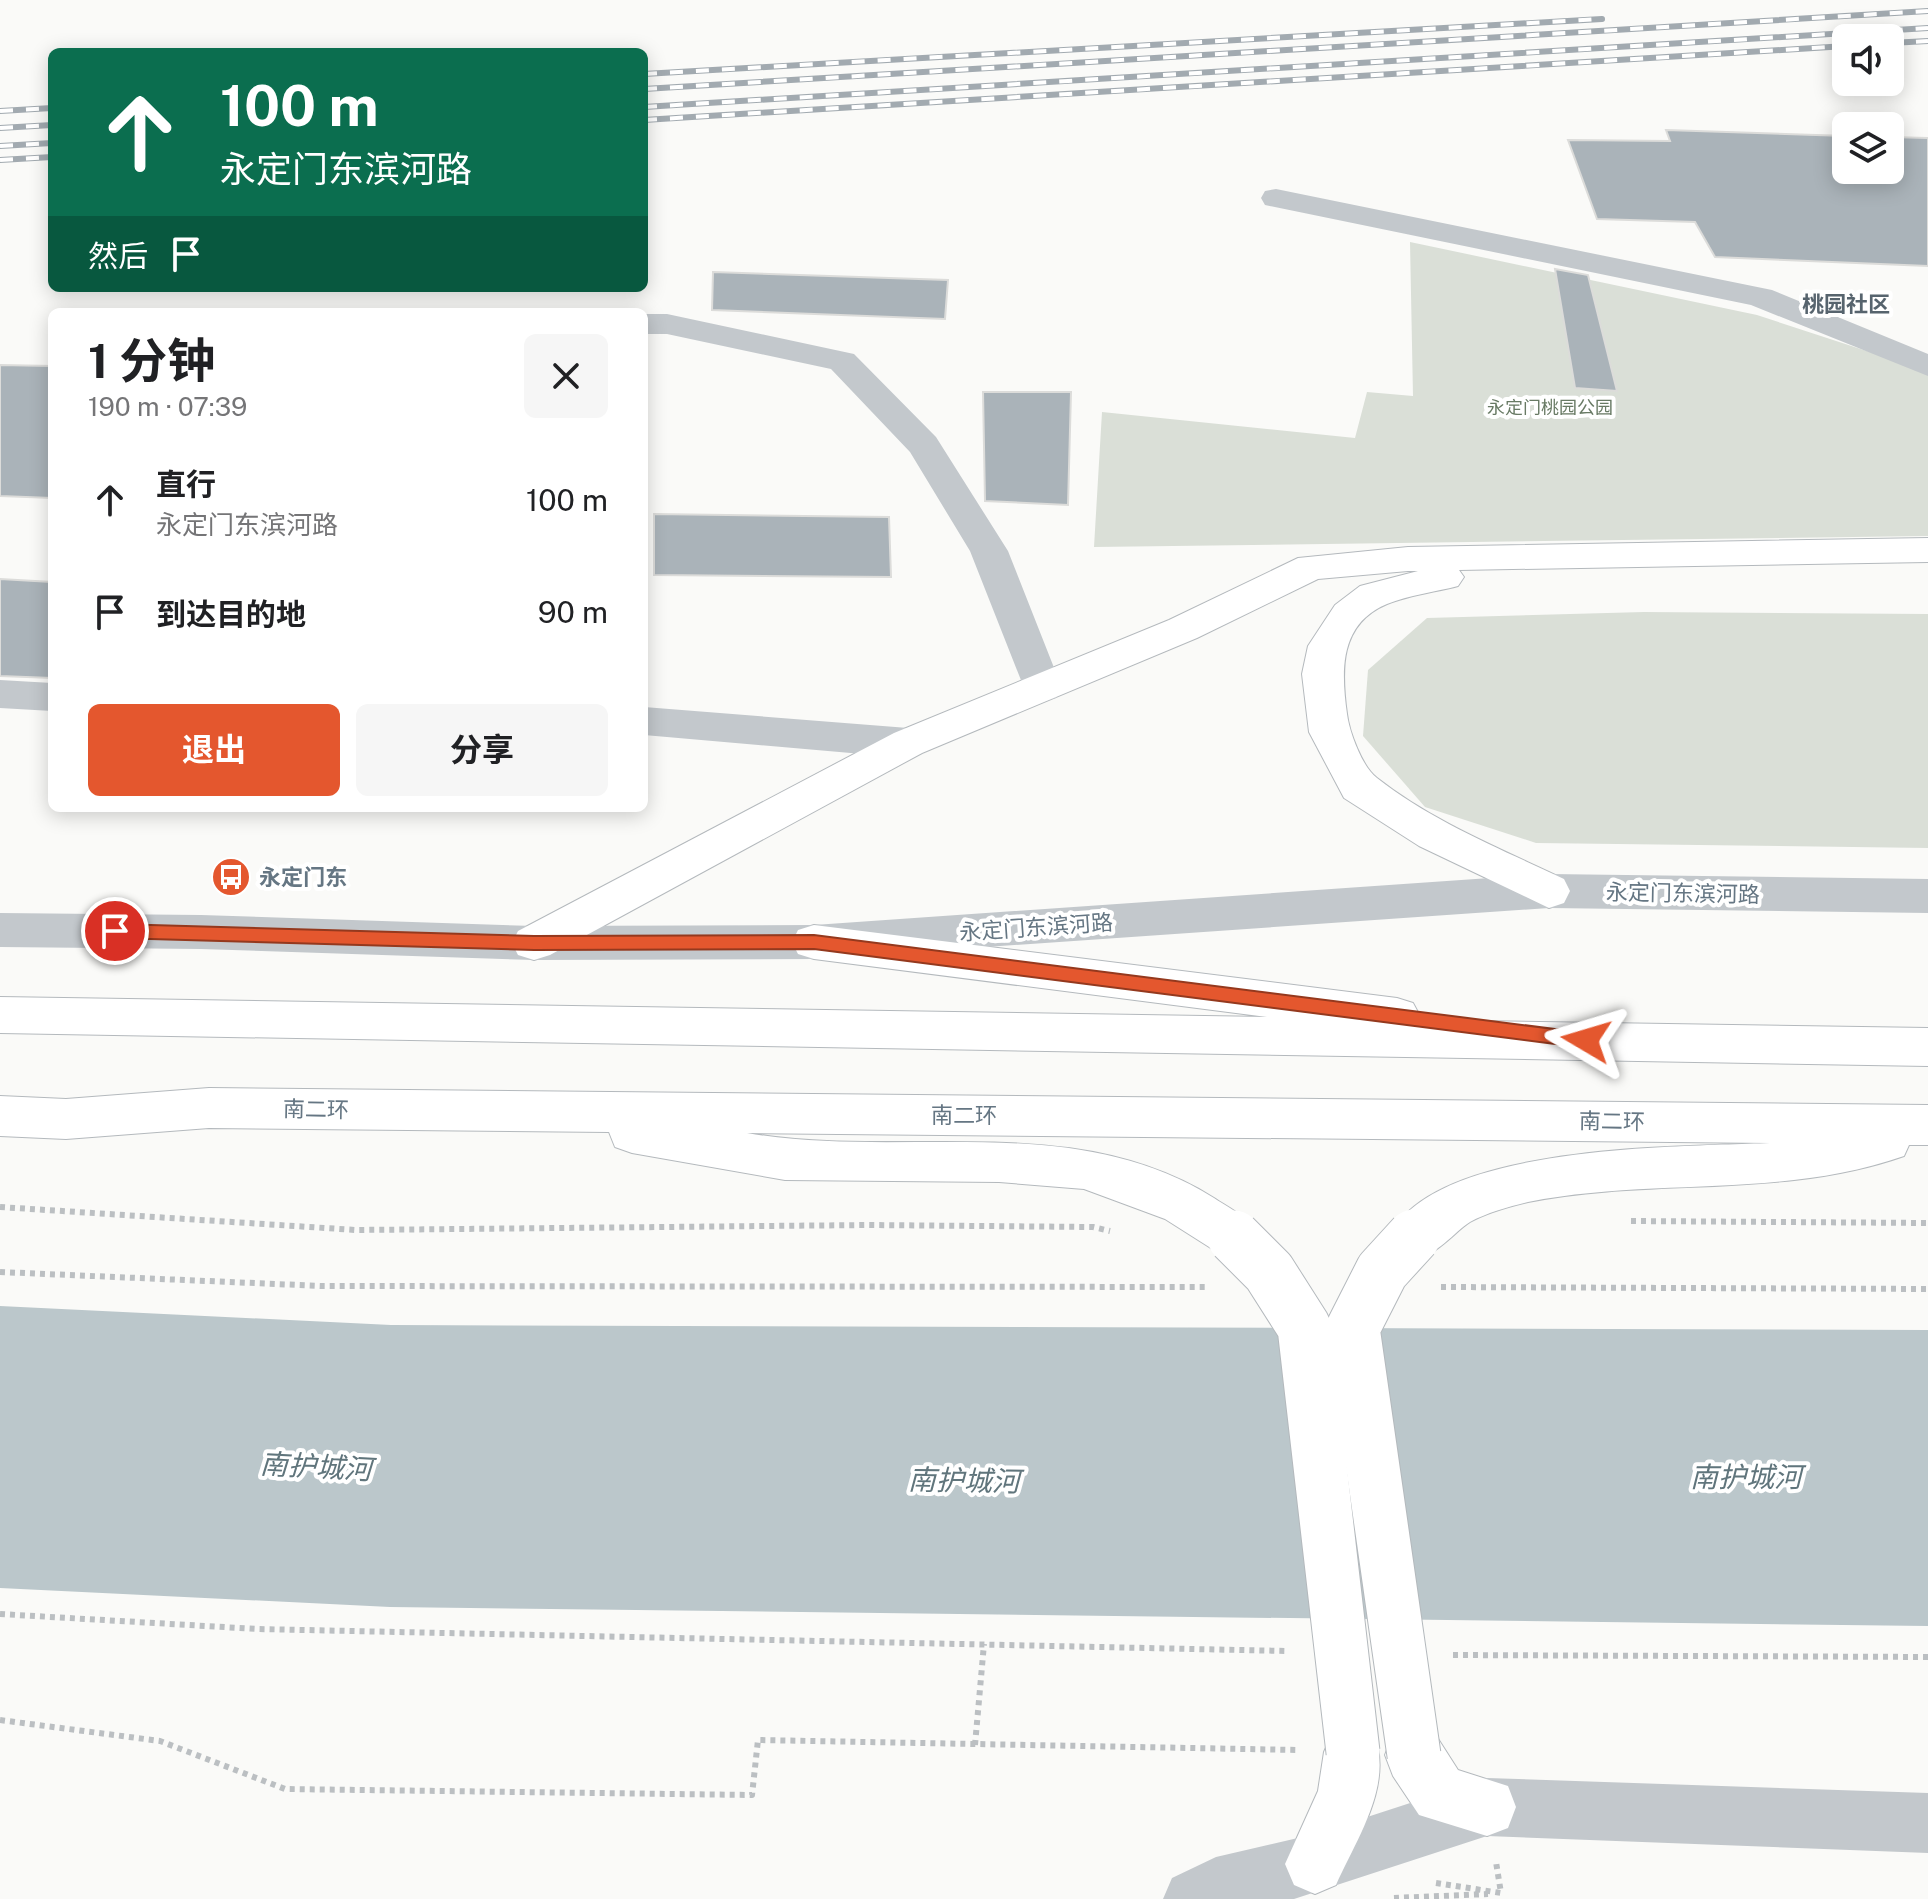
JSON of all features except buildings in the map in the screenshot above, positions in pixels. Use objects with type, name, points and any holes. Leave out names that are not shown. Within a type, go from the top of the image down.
[{"type":"highway","points":[[534,943],[908,743],[1183,629],[1311,567],[1408,559],[1562,554],[1928,550]]},
{"type":"highway","points":[[1549,891],[1434,835],[1359,787],[1329,732],[1322,674],[1327,646],[1348,614],[1373,595],[1466,571],[1720,566],[1928,567]]},
{"type":"highway","points":[[814,942],[1617,1044]]},
{"type":"highway","points":[[0,1015],[1928,1047]]},
{"type":"highway","name":"南二环","points":[[0,1116],[66,1119],[209,1108],[1928,1125]]},
{"type":"highway","points":[[507,1112],[785,1160],[999,1162],[1084,1169],[1136,1185],[1182,1204],[1234,1237],[1269,1272],[1304,1327],[1353,1752],[1347,1795],[1315,1864]]},
{"type":"highway","points":[[1487,1807],[1440,1794],[1414,1755],[1353,1328],[1382,1271],[1414,1236],[1456,1205],[1526,1182],[1611,1170],[1786,1163],[1928,1133]]},
{"type":"street","points":[[1276,198],[1760,297],[1928,366]]},
{"type":"street","points":[[648,324],[667,324],[842,361],[924,445],[989,551],[1042,688]]},
{"type":"street","points":[[0,694],[48,697]]},
{"type":"street","points":[[648,721],[908,743]]},
{"type":"street","name":"永定门东滨河路","points":[[0,930],[201,932],[534,943],[814,942],[1549,891],[1928,896]]},
{"type":"street","points":[[1193,1899],[1216,1887],[1315,1864],[1487,1807],[1928,1823]]},
{"type":"path","points":[[0,1207],[356,1230],[868,1225],[1093,1227],[1123,1234]]},
{"type":"path","points":[[1626,1221],[1928,1223]]},
{"type":"path","points":[[0,1272],[322,1286],[1210,1287]]},
{"type":"path","points":[[1432,1287],[1928,1289]]},
{"type":"path","points":[[0,1614],[257,1629],[1295,1651]]},
{"type":"path","points":[[975,1745],[984,1644]]},
{"type":"path","points":[[1451,1655],[1928,1657]]},
{"type":"path","points":[[0,1720],[160,1741],[285,1789],[752,1795],[758,1740],[1353,1752]]},
{"type":"path","points":[[1379,1898],[1501,1893],[1507,1899]]},
{"type":"green space","name":"永定门桃园公园","points":[[1410,242],[1757,315],[1928,371],[1928,536],[1094,547],[1102,412],[1355,438],[1367,392],[1413,396]]},
{"type":"green space","points":[[1644,612],[1928,614],[1928,848],[1536,843],[1425,807],[1363,736],[1368,670],[1427,618]]},
{"type":"water","name":"南护城河","points":[[0,1306],[391,1325],[1928,1330],[1928,1626],[390,1607],[0,1588]]},
{"type":"railway","points":[[648,89],[1928,11]]},
{"type":"railway","points":[[648,74],[1602,19]]},
{"type":"railway","points":[[648,107],[1928,28]]},
{"type":"railway","points":[[1904,42],[1928,41]]},
{"type":"railway","points":[[648,120],[1832,47]]},
{"type":"railway","points":[[0,111],[48,108]]},
{"type":"railway","points":[[0,128],[48,125]]},
{"type":"railway","points":[[0,146],[48,143]]},
{"type":"railway","points":[[0,160],[48,157]]},
{"type":"place","name":"永定门东","points":[[231,877]]},
{"type":"district","name":"桃园社区","points":[[1846,304]]},
{"type":"route","points":[[115,931],[534,943],[814,942],[1586,1040]]}]
